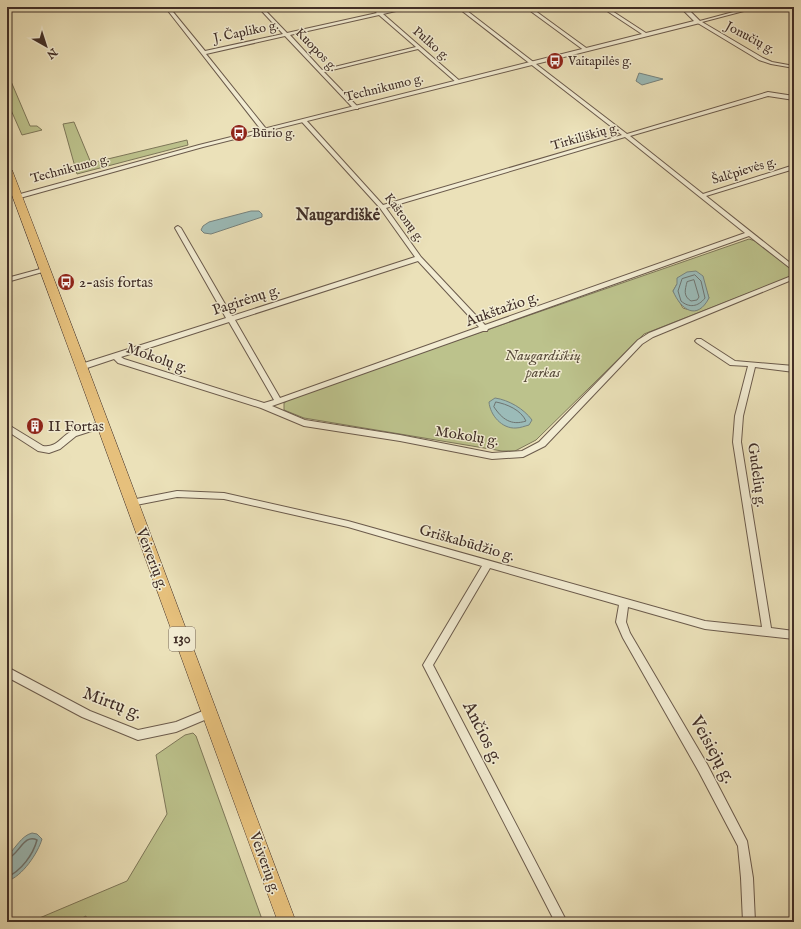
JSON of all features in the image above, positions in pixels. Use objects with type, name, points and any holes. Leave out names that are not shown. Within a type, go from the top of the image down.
[{"type":"main road","name":"130","points":[[7,170],[17,196]]},
{"type":"main road","name":"Veiverių g.","points":[[17,196],[104,424],[131,503],[287,922]]},
{"type":"street","points":[[167,7],[264,130]]},
{"type":"street","name":"Kuopos g.","points":[[260,7],[356,108]]},
{"type":"street","name":"Pulko g.","points":[[372,7],[459,82]]},
{"type":"street","name":"J. Čapliko g.","points":[[204,52],[411,7]]},
{"type":"street","points":[[459,7],[627,136],[749,234],[794,268]]},
{"type":"street","points":[[526,7],[586,50]]},
{"type":"street","points":[[603,7],[647,35]]},
{"type":"street","points":[[683,7],[698,22]]},
{"type":"street","name":"Technikumo g.","points":[[17,196],[264,130],[757,7]]},
{"type":"street","name":"Jonučių g.","points":[[698,22],[761,59],[791,67]]},
{"type":"street","points":[[322,71],[418,48]]},
{"type":"street","points":[[791,67],[794,62]]},
{"type":"street","name":"Tirkiliškių g.","points":[[382,207],[768,94],[794,98]]},
{"type":"street","name":"Kaštonų g.","points":[[304,120],[382,207],[420,258],[485,329]]},
{"type":"street","name":"Šalčpievės g.","points":[[702,196],[794,166]]},
{"type":"street","points":[[178,228],[278,401]]},
{"type":"street","name":"Aukštažio g.","points":[[264,406],[485,329],[749,234]]},
{"type":"street","name":"Pagirėnų g.","points":[[81,367],[420,258]]},
{"type":"street","points":[[7,280],[44,270]]},
{"type":"street","name":"Mokolų g.","points":[[115,356],[121,362],[264,406],[304,423],[400,438],[492,456],[523,454],[542,444],[640,342],[651,335],[794,277]]},
{"type":"street","points":[[699,341],[733,363],[794,369]]},
{"type":"street","name":"Gudelių g.","points":[[752,364],[739,416],[738,442],[767,632]]},
{"type":"street","points":[[7,427],[41,449],[49,450],[57,447],[73,434],[104,424]]},
{"type":"street","name":"Griškabūdžio g.","points":[[131,503],[177,494],[224,496],[348,524],[705,625],[794,635]]},
{"type":"street","name":"Ančios g.","points":[[488,564],[428,665],[561,922]]},
{"type":"street","name":"Veisiejų g.","points":[[624,603],[622,622],[626,635],[703,768],[743,845],[747,878],[749,922]]},
{"type":"street","name":"Mirtų g.","points":[[7,672],[86,714],[138,735],[176,727],[210,713]]},
{"type":"green space","points":[[7,72],[30,126],[37,126],[42,130],[22,135],[7,101]]},
{"type":"green space","points":[[74,122],[91,163],[187,140],[188,145],[77,174],[63,124]]},
{"type":"green space","name":"Naugardiškių parkas","points":[[749,239],[755,241],[792,269],[793,273],[787,278],[644,334],[536,440],[515,451],[502,451],[304,418],[284,410],[284,403],[291,398]],"holes":[[[677,284],[705,286],[709,298],[701,306],[691,310],[683,308],[673,291]]]},
{"type":"green space","points":[[193,733],[196,736],[263,922],[87,922],[86,916],[74,922],[30,922],[127,881],[167,814],[156,755],[185,735]]},
{"type":"water","points":[[639,73],[663,79],[642,85],[636,81]]},
{"type":"water","points":[[251,211],[259,211],[262,214],[262,217],[211,234],[204,233],[201,230],[203,226],[209,222]]},
{"type":"water","points":[[696,271],[703,276],[709,298],[704,305],[694,311],[685,308],[676,298],[673,291],[677,284],[677,278],[687,272]]},
{"type":"water","points":[[495,398],[511,403],[529,416],[532,420],[529,425],[511,428],[502,424],[494,416],[490,407],[489,402]]},
{"type":"water","points":[[32,833],[37,834],[42,839],[37,851],[24,870],[13,879],[7,881],[7,856],[22,839]]},
{"type":"place","name":"Vaitapilės g.","points":[[555,61]]},
{"type":"place","name":"Būrio g.","points":[[239,133]]},
{"type":"place","name":"2-asis fortas","points":[[66,282]]},
{"type":"place","name":"II Fortas","points":[[35,426]]},
{"type":"district","name":"Naugardiškė","points":[[338,216]]}]
